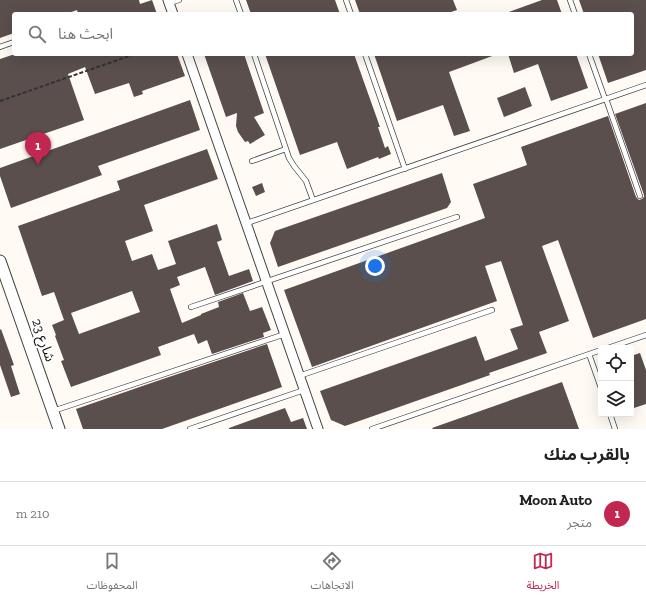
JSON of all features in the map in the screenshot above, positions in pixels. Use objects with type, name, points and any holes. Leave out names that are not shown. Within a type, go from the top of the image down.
[{"type":"street","points":[[169,2],[172,12]]},
{"type":"street","points":[[188,56],[318,429]]},
{"type":"street","name":"شارع 23","points":[[0,261],[59,429]]},
{"type":"lane","points":[[169,2],[179,0]]},
{"type":"lane","points":[[236,0],[240,12]]},
{"type":"lane","points":[[346,0],[350,12]]},
{"type":"lane","points":[[570,0],[574,12]]},
{"type":"lane","points":[[0,47],[12,43]]},
{"type":"lane","points":[[255,56],[291,162],[304,177],[313,200]]},
{"type":"lane","points":[[365,56],[405,169]]},
{"type":"lane","points":[[590,56],[640,196]]},
{"type":"lane","points":[[247,223],[646,85]]},
{"type":"lane","points":[[252,161],[286,149]]},
{"type":"lane","points":[[191,307],[457,217]]},
{"type":"lane","points":[[299,376],[492,310]]},
{"type":"lane","points":[[53,411],[285,334]]},
{"type":"lane","points":[[617,345],[646,335]]},
{"type":"lane","points":[[372,429],[598,351]]},
{"type":"lane","points":[[589,354],[599,381]]},
{"type":"lane","points":[[190,429],[304,390]]},
{"type":"lane","points":[[611,417],[615,429]]},
{"type":"path","points":[[0,101],[129,56]]},
{"type":"building","points":[[0,0],[139,0],[140,4],[152,0],[156,12],[78,12],[77,10],[72,12],[12,12],[12,34],[0,38]]},
{"type":"building","points":[[246,0],[335,0],[339,12],[250,12]]},
{"type":"building","points":[[355,0],[453,0],[457,10],[451,12],[359,12]]},
{"type":"building","points":[[542,0],[557,0],[561,12],[509,12]]},
{"type":"building","points":[[579,0],[646,0],[646,70],[608,83],[599,56],[634,56],[634,12],[583,12]]},
{"type":"building","points":[[12,55],[178,56],[185,76],[142,91],[143,94],[134,97],[129,83],[95,94],[85,67],[68,74],[84,120],[0,149],[0,59]]},
{"type":"building","points":[[205,56],[245,56],[264,113],[254,117],[265,135],[250,144],[248,141],[245,142],[236,126],[237,113],[226,117]]},
{"type":"building","points":[[266,56],[355,56],[380,127],[378,127],[385,148],[388,146],[391,154],[379,159],[378,157],[347,169],[337,142],[300,155]]},
{"type":"building","points":[[375,56],[492,56],[449,72],[470,131],[454,136],[443,105],[397,121]]},
{"type":"building","points":[[509,56],[577,56],[588,88],[551,101],[538,64],[514,73]]},
{"type":"building","points":[[525,87],[532,106],[504,117],[497,98]]},
{"type":"building","points":[[190,100],[200,130],[98,166],[102,175],[11,208],[0,176],[0,168]]},
{"type":"building","points":[[646,103],[646,319],[593,338],[558,240],[542,246],[569,321],[539,332],[547,353],[489,373],[490,375],[345,426],[331,420],[320,391],[476,336],[485,361],[518,349],[510,329],[523,325],[501,261],[485,266],[497,301],[312,367],[284,290],[485,218],[473,184],[527,165],[521,147],[608,116],[636,197],[639,200],[642,199],[644,195],[615,114]]},
{"type":"building","points":[[207,149],[218,179],[144,205],[153,231],[125,241],[132,261],[152,254],[158,270],[176,264],[168,241],[217,224],[222,240],[217,242],[229,276],[249,269],[253,281],[215,295],[205,267],[177,277],[180,285],[170,289],[182,323],[219,307],[218,302],[243,293],[250,311],[262,307],[271,330],[263,333],[264,337],[212,354],[207,340],[198,344],[194,334],[158,347],[161,355],[71,387],[61,361],[64,360],[52,325],[64,320],[54,292],[42,296],[18,226],[120,190],[117,181]],"holes":[[[132,291],[140,312],[79,334],[71,313]]]},
{"type":"building","points":[[442,173],[451,202],[447,208],[278,267],[270,243],[275,231]]},
{"type":"building","points":[[262,183],[265,192],[256,196],[252,187]]},
{"type":"building","points":[[1,329],[14,365],[11,366],[20,394],[11,397],[0,365]]},
{"type":"building","points":[[267,344],[282,387],[162,429],[83,429],[76,409]]},
{"type":"building","points":[[640,353],[646,370],[646,404],[634,408],[634,381],[634,355]]},
{"type":"building","points":[[562,382],[579,429],[432,428]]},
{"type":"building","points":[[285,408],[291,422],[303,418],[307,429],[229,429],[229,428]]},
{"type":"place","name":"Moon Auto","points":[[38,165]]}]
